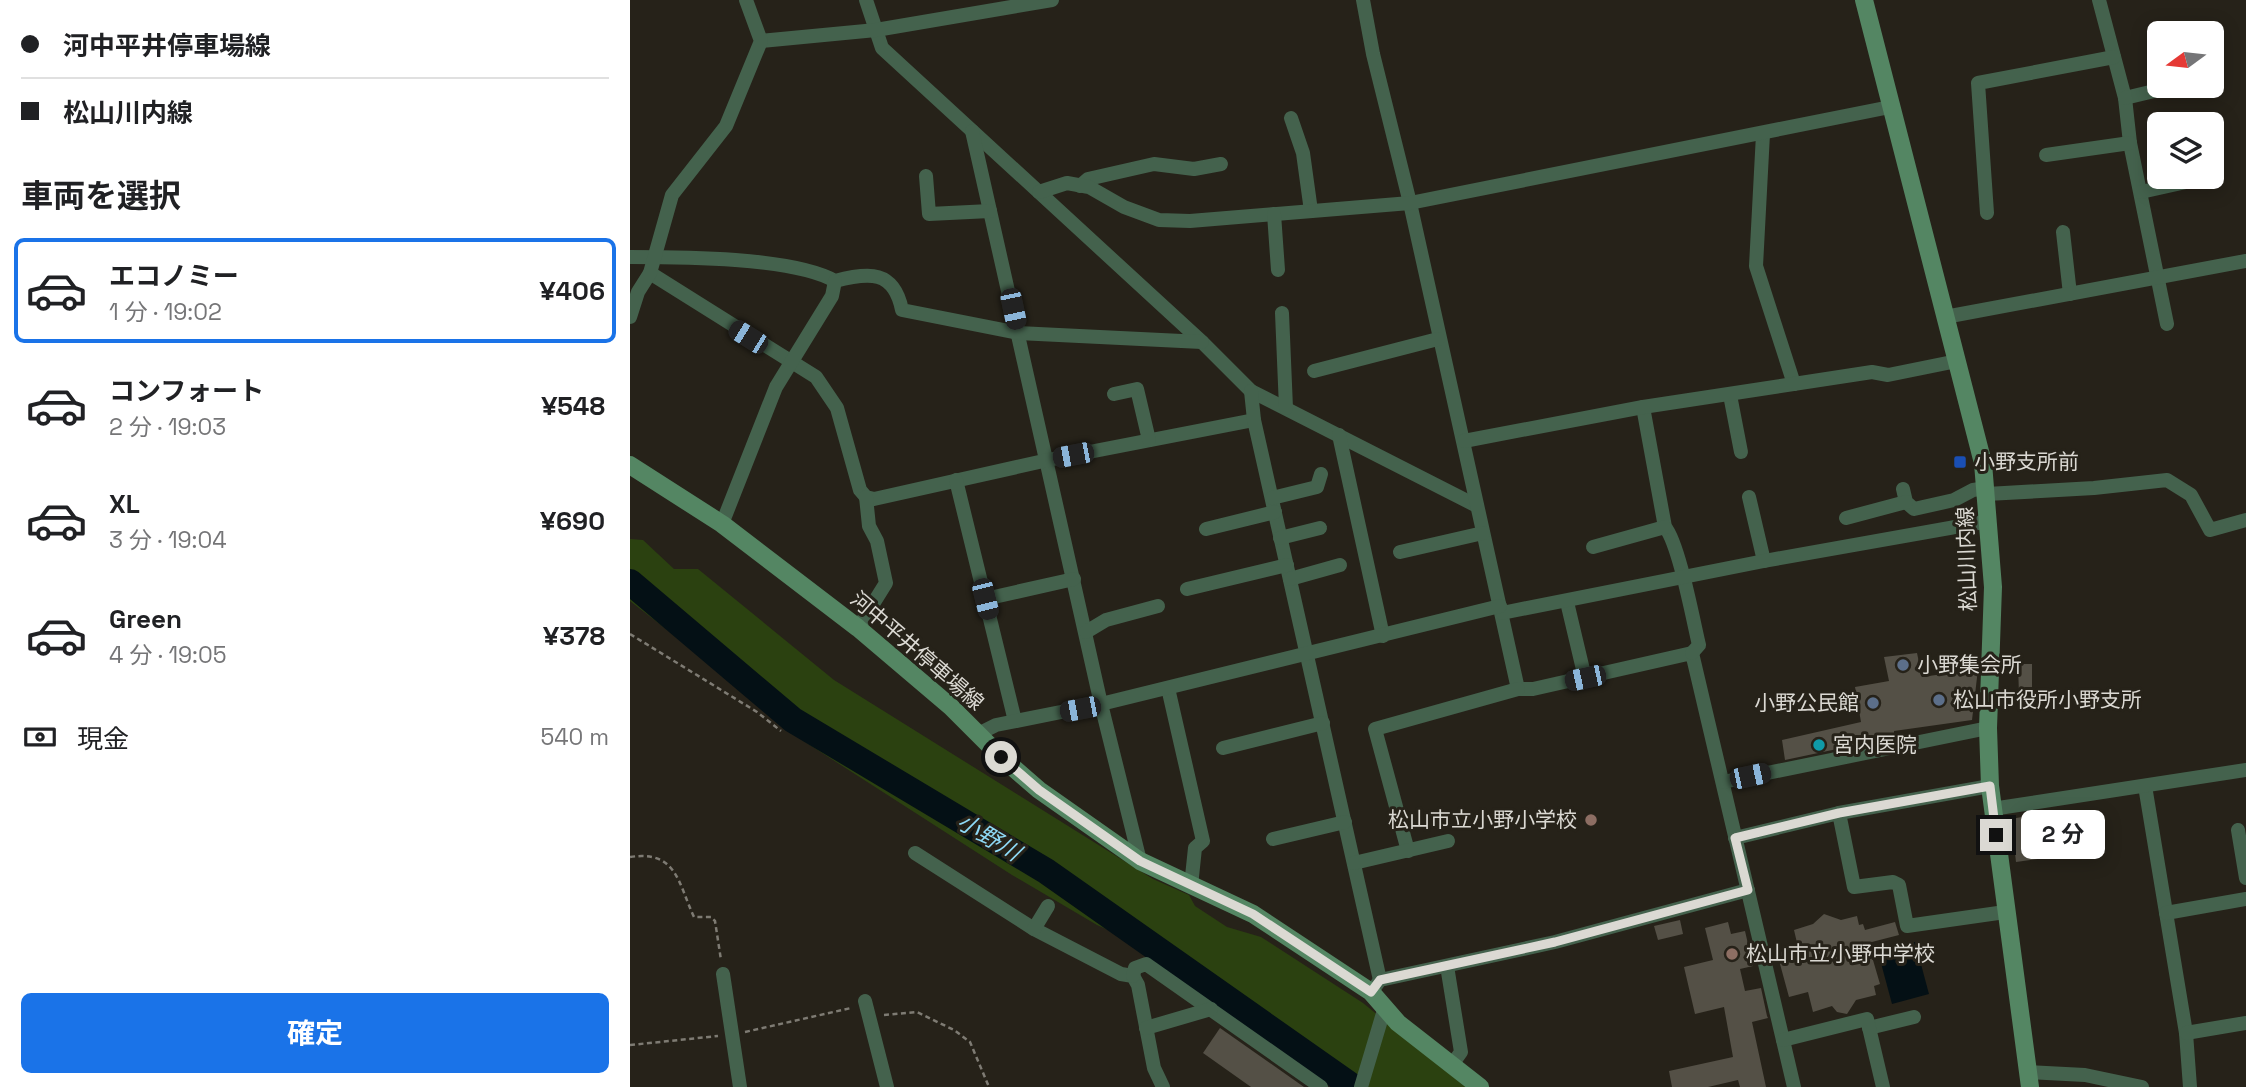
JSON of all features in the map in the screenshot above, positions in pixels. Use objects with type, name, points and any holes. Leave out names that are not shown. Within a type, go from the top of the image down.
[{"type":"main road","name":"松山川内線","points":[[1864,0],[1945,317],[1975,423],[1987,491],[1993,587],[1987,728],[1990,786],[2029,1079]]},
{"type":"main road","name":"河中平井停車場線","points":[[630,465],[722,524],[859,628],[951,707],[1039,790],[1140,861],[1253,914],[1376,986],[1383,1012],[1480,1087]]},
{"type":"street","points":[[630,317],[638,292],[650,273],[672,195],[726,126],[761,41],[746,0]]},
{"type":"street","points":[[866,0],[882,48],[1202,342],[1251,391],[1477,506]]},
{"type":"street","points":[[761,41],[876,30],[1052,0]]},
{"type":"street","points":[[1363,0],[1518,689]]},
{"type":"street","points":[[2099,0],[2125,98],[2130,143],[2167,324]]},
{"type":"street","points":[[1987,213],[1978,83],[2114,57]]},
{"type":"street","points":[[2125,98],[2147,93]]},
{"type":"street","points":[[1039,192],[1066,183],[1080,186],[1159,220],[1409,204],[1890,107]]},
{"type":"street","points":[[1291,118],[1303,153],[1311,211]]},
{"type":"street","points":[[972,131],[1101,705],[1140,861]]},
{"type":"street","points":[[1763,134],[1756,265],[1794,384]]},
{"type":"street","points":[[2046,155],[2130,143]]},
{"type":"street","points":[[1080,186],[1088,179],[1154,164],[1194,169],[1221,164]]},
{"type":"street","points":[[926,176],[929,214],[990,211]]},
{"type":"street","points":[[2141,192],[2154,189]]},
{"type":"street","points":[[1274,214],[1278,270]]},
{"type":"street","points":[[2063,232],[2070,294]]},
{"type":"street","points":[[630,257],[670,255],[780,266],[824,275],[835,281],[871,275],[889,282],[898,292],[902,310],[1018,333],[1202,342]]},
{"type":"street","points":[[1945,317],[2246,261]]},
{"type":"street","points":[[650,273],[790,364],[816,377],[837,408],[860,490],[866,498],[869,526],[877,541],[886,583],[859,628]]},
{"type":"street","points":[[722,524],[771,398],[832,296],[835,281]]},
{"type":"street","points":[[1282,313],[1286,408]]},
{"type":"street","points":[[1314,371],[1438,339]]},
{"type":"street","points":[[1464,441],[1643,407],[1872,372],[1888,375],[1957,361]]},
{"type":"street","points":[[1114,394],[1137,389],[1149,440]]},
{"type":"street","points":[[1251,391],[1254,420],[1354,863],[1376,986],[1447,966],[1555,942],[1748,890]]},
{"type":"street","points":[[1730,395],[1741,452]]},
{"type":"street","points":[[1408,851],[1375,729],[1518,689],[1585,678],[1692,653],[1699,645],[1671,534],[1665,527],[1643,407]]},
{"type":"street","points":[[866,498],[874,499],[1048,460],[1254,420]]},
{"type":"street","points":[[1339,435],[1383,636]]},
{"type":"street","points":[[1206,528],[1317,487],[1321,474]]},
{"type":"street","points":[[956,480],[1015,722]]},
{"type":"street","points":[[1846,518],[1905,496],[1914,509],[1954,500],[1973,490],[2094,488],[2167,480],[2191,495],[2210,530],[2246,520]]},
{"type":"street","points":[[1749,497],[1764,561]]},
{"type":"street","points":[[978,734],[996,725],[1101,705],[1308,653],[1501,610],[1567,602],[1764,561],[1989,521]]},
{"type":"street","points":[[1593,547],[1665,527]]},
{"type":"street","points":[[1280,538],[1320,528]]},
{"type":"street","points":[[1400,552],[1483,533]]},
{"type":"street","points":[[1187,589],[1340,565]]},
{"type":"street","points":[[985,599],[1074,579]]},
{"type":"street","points":[[1567,602],[1585,678]]},
{"type":"street","points":[[1086,632],[1106,620],[1157,606]]},
{"type":"street","points":[[1692,653],[1794,1087]]},
{"type":"street","points":[[1168,688],[1203,841],[1195,848],[1191,886]]},
{"type":"street","points":[[1223,748],[1323,723]]},
{"type":"street","points":[[1723,782],[1987,728]]},
{"type":"street","points":[[1993,810],[2246,770]]},
{"type":"street","points":[[1735,838],[1839,813],[1990,786]]},
{"type":"street","points":[[2145,786],[2186,1033],[2190,1087]]},
{"type":"street","points":[[1839,813],[1854,887],[1893,882],[1899,885],[1907,926],[2006,912]]},
{"type":"street","points":[[1273,839],[1345,822]]},
{"type":"street","points":[[2238,830],[2246,878]]},
{"type":"street","points":[[1354,863],[1448,841]]},
{"type":"street","points":[[915,853],[1034,929],[1121,974],[1133,976]]},
{"type":"street","points":[[931,883],[939,869]]},
{"type":"street","points":[[2166,913],[2246,899]]},
{"type":"street","points":[[1034,929],[1048,906]]},
{"type":"street","points":[[1174,1087],[1161,1083],[1154,1068],[1138,985],[1133,976],[1135,968],[1146,964],[1321,1087]]},
{"type":"street","points":[[1447,966],[1461,1052],[1451,1066]]},
{"type":"street","points":[[723,974],[740,1087]]},
{"type":"street","points":[[866,1006],[887,1087]]},
{"type":"street","points":[[1146,1028],[1210,1009]]},
{"type":"street","points":[[1361,1087],[1383,1012]]},
{"type":"street","points":[[1869,1028],[1914,1017]]},
{"type":"street","points":[[1783,1040],[1867,1019],[1883,1087]]},
{"type":"street","points":[[2186,1033],[2246,1023]]},
{"type":"street","points":[[2029,1079],[2085,1075],[2142,1087]]},
{"type":"path","points":[[630,634],[757,712],[782,731]]},
{"type":"path","points":[[630,857],[648,854],[661,858],[684,887],[694,917],[712,917],[715,921],[723,974]]},
{"type":"path","points":[[630,1045],[733,1035],[866,1006],[890,1016],[917,1012],[954,1030],[970,1042],[989,1087]]},
{"type":"green space","points":[[630,539],[643,540],[674,569],[698,569],[834,680],[1153,879],[1189,895],[1195,906],[1227,927],[1261,937],[1363,1003],[1466,1087],[1343,1087],[1144,946],[1097,925],[1012,875],[802,740],[787,723],[630,601]]},
{"type":"shaded area","points":[[1915,942],[1929,994],[1892,1004],[1878,952]]},
{"type":"building","points":[[1917,653],[1922,677],[1978,669],[1972,720],[1894,731],[1894,737],[1785,760],[1782,740],[1861,722],[1855,687],[1889,681],[1884,657]]},
{"type":"building","points":[[2018,664],[2032,664],[2032,695],[2019,695]]},
{"type":"building","points":[[2050,812],[2060,856],[2016,862],[2011,819]]},
{"type":"building","points":[[1824,914],[1841,920],[1857,916],[1859,925],[1863,924],[1865,930],[1895,922],[1899,935],[1868,943],[1880,984],[1874,986],[1876,995],[1856,1000],[1847,1014],[1837,1012],[1832,1006],[1813,1012],[1808,992],[1789,997],[1777,953],[1798,947],[1794,930],[1813,924]]},
{"type":"building","points":[[1680,920],[1683,934],[1658,940],[1654,926]]},
{"type":"building","points":[[1728,922],[1731,934],[1745,931],[1753,966],[1740,969],[1745,991],[1761,988],[1768,1018],[1752,1022],[1766,1087],[1740,1087],[1738,1080],[1708,1087],[1672,1087],[1669,1071],[1733,1057],[1724,1007],[1695,1014],[1684,967],[1713,960],[1705,928]]},
{"type":"building","points":[[1220,1028],[1304,1087],[1251,1087],[1203,1053]]},
{"type":"waterway","name":"小野川","points":[[630,582],[793,720],[1046,871],[1353,1087]]},
{"type":"place","name":"小野支所前","points":[[1960,462]]},
{"type":"place","name":"小野集会所","points":[[1903,665]]},
{"type":"place","name":"松山市役所小野支所","points":[[1939,700]]},
{"type":"place","name":"小野公民館","points":[[1873,703]]},
{"type":"place","name":"宮内医院","points":[[1819,745]]},
{"type":"place","name":"松山市立小野小学校","points":[[1591,820]]},
{"type":"place","name":"松山市立小野中学校","points":[[1732,954]]},
{"type":"route","points":[[1001,757],[1039,790],[1140,861],[1253,914],[1371,992],[1380,980],[1555,942],[1748,890],[1735,838],[1839,813],[1990,786],[1996,835]]}]
